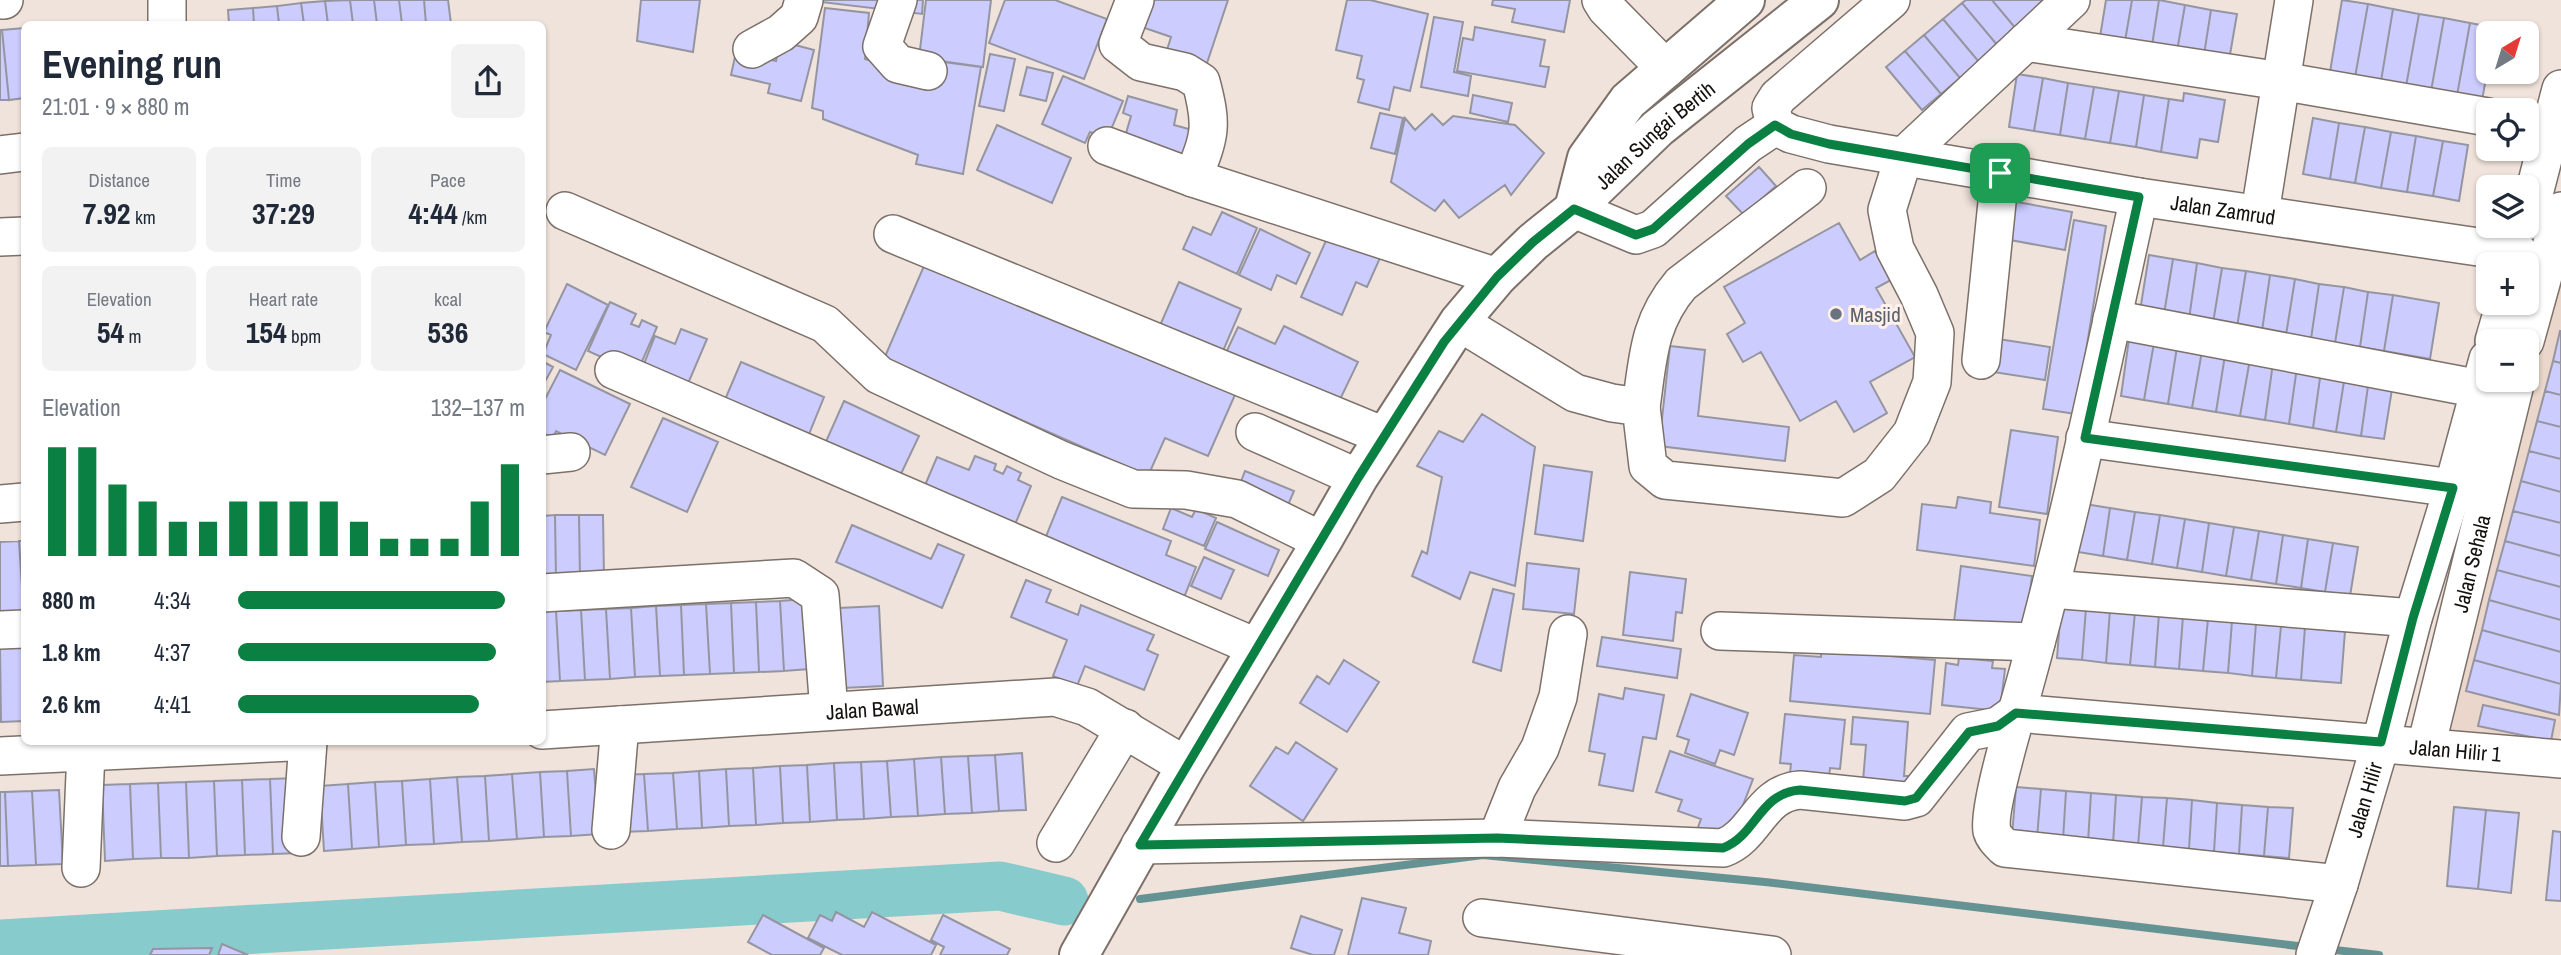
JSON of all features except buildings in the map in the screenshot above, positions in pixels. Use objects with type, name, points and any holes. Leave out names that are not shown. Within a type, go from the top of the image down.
[{"type":"main road","points":[[1574,209],[1587,158],[1628,101],[1745,0]]},
{"type":"main road","name":"Jalan Sungai Bertih","points":[[1079,955],[1186,766],[1358,478],[1459,322],[1497,277],[1533,242],[1574,209],[1658,128],[1819,0]]},
{"type":"street","points":[[167,0],[167,21]]},
{"type":"street","points":[[752,49],[781,33],[799,17],[804,0]]},
{"type":"street","points":[[898,0],[883,46],[898,64],[928,71]]},
{"type":"street","points":[[1135,0],[1118,44],[1141,62],[1185,72],[1201,82],[1209,111],[1209,139],[1193,178]]},
{"type":"street","points":[[1601,0],[1666,69]]},
{"type":"street","points":[[1574,209],[1636,235],[1653,229],[1748,144],[1775,125],[1771,108],[1778,97],[1891,0]]},
{"type":"street","points":[[1807,188],[1681,285],[1658,317],[1651,339],[1641,407],[1645,458],[1655,474],[1665,480],[1843,498],[1879,475],[1912,433],[1932,382],[1935,333],[1895,249],[1887,210],[1904,156],[2071,0]]},
{"type":"street","points":[[2260,213],[2294,0]]},
{"type":"street","points":[[2026,42],[2281,81],[2476,115]]},
{"type":"street","points":[[2539,126],[2561,89]]},
{"type":"street","name":"Jalan Zamrud","points":[[1775,125],[1791,134],[1829,144],[2139,197],[2522,241]]},
{"type":"street","points":[[1107,146],[1193,178],[1497,277]]},
{"type":"street","points":[[0,155],[21,152]]},
{"type":"street","points":[[2522,241],[2534,161]]},
{"type":"street","points":[[1981,360],[2000,173]]},
{"type":"street","points":[[2139,197],[2051,589],[2016,713],[1992,813],[1992,831],[2005,848],[2339,884]]},
{"type":"street","points":[[565,211],[825,324],[879,375],[1061,460],[1133,489],[1186,490],[1237,499],[1322,541]]},
{"type":"street","points":[[2539,285],[2561,211]]},
{"type":"street","points":[[893,234],[1384,436]]},
{"type":"street","points":[[0,237],[21,236]]},
{"type":"street","points":[[2506,329],[2521,315]]},
{"type":"street","points":[[2112,319],[2476,373]]},
{"type":"street","points":[[1459,322],[1575,393],[1612,403],[1641,407]]},
{"type":"street","points":[[614,370],[1258,648]]},
{"type":"street","name":"Jalan Hilir","points":[[2317,946],[2339,884],[2381,742],[2413,618],[2479,392]]},
{"type":"street","name":"Jalan Sehala","points":[[2426,747],[2512,392]]},
{"type":"street","points":[[1255,432],[1358,478]]},
{"type":"street","points":[[2085,438],[2453,488]]},
{"type":"street","points":[[0,504],[21,502]]},
{"type":"street","points":[[546,593],[794,578],[820,595],[829,711]]},
{"type":"street","points":[[2051,589],[2413,618]]},
{"type":"street","points":[[0,630],[21,629]]},
{"type":"street","points":[[1720,631],[2036,642]]},
{"type":"street","points":[[1497,838],[1517,788],[1540,748],[1559,697],[1567,634]]},
{"type":"street","name":"Jalan Bawal","points":[[546,730],[1055,697],[1087,707],[1186,766]]},
{"type":"street","points":[[1140,845],[1497,838],[1723,848],[1735,844],[1775,797],[1787,791],[1905,801],[1916,798],[1969,732],[1998,726],[2016,713]]},
{"type":"street","name":"Jalan Hilir 1","points":[[2016,713],[2561,759]]},
{"type":"street","points":[[611,830],[620,725]]},
{"type":"street","points":[[1056,843],[1125,728]]},
{"type":"street","points":[[0,756],[158,745]]},
{"type":"street","points":[[301,837],[308,745]]},
{"type":"street","points":[[81,868],[103,748]]},
{"type":"street","points":[[1482,918],[1653,948],[1772,955]]},
{"type":"shaded area","points":[[2561,246],[2561,730],[2557,747],[2439,739],[2523,392],[2539,392],[2539,329]]},
{"type":"waterway","points":[[1140,899],[1483,855],[1765,882],[2306,947]]},
{"type":"waterway","points":[[0,944],[1000,886],[1064,901]]},
{"type":"waterway","points":[[2326,949],[2379,955]]},
{"type":"place","name":"Masjid","points":[[1836,314]]},
{"type":"route","points":[[1775,125],[1791,134],[1829,144],[2000,173],[2139,197],[2085,438],[2453,488],[2413,618],[2381,742],[2016,713],[1998,726],[1969,732],[1916,798],[1905,801],[1787,791],[1775,797],[1735,844],[1723,848],[1497,838],[1140,845],[1358,478],[1444,342],[1497,277],[1533,242],[1574,209],[1636,235],[1653,229],[1748,144],[1775,125]]}]
